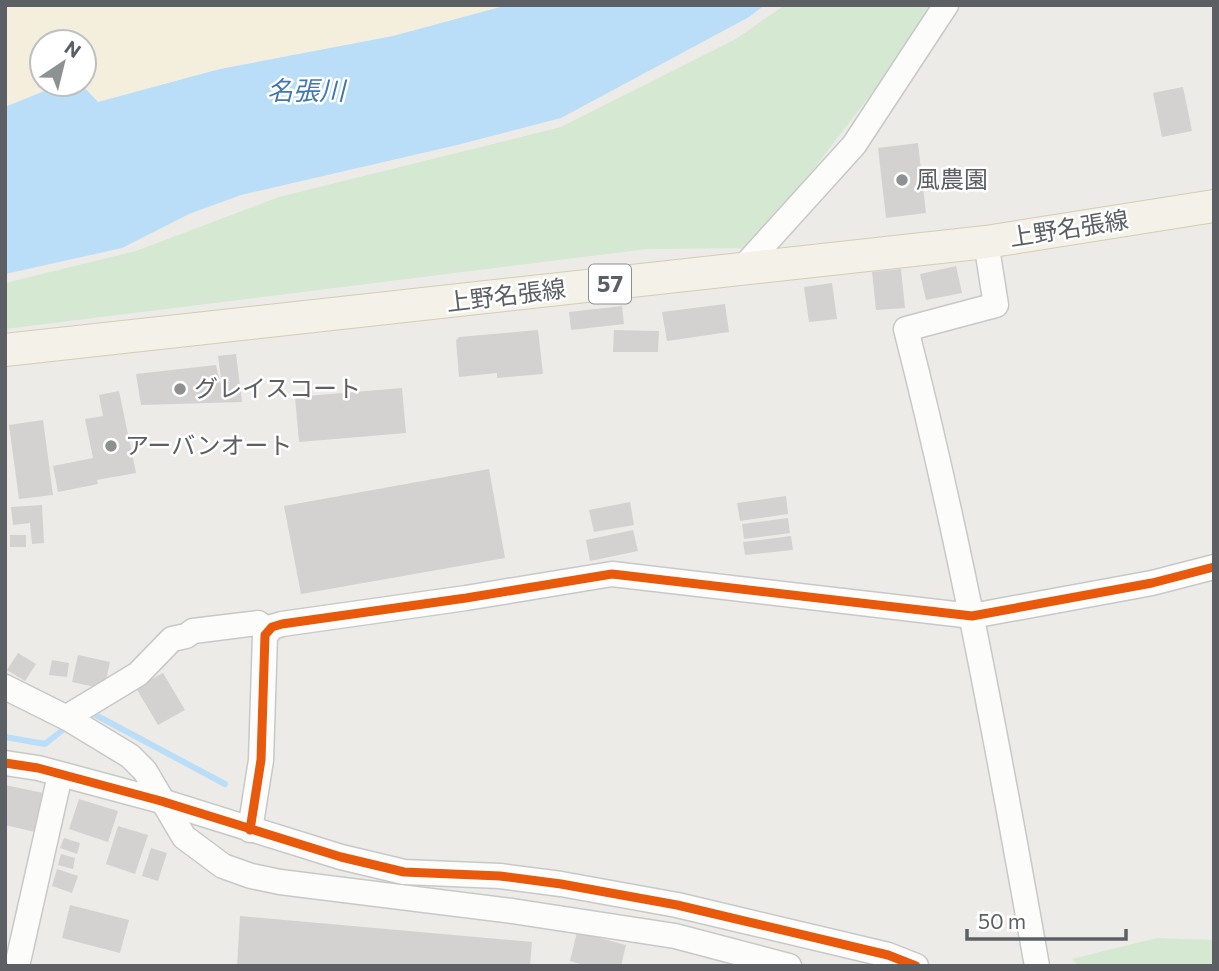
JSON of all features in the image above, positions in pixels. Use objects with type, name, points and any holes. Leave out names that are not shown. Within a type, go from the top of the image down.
[{"type":"main road","name":"上野名張線","points":[[5,350],[986,242],[1214,206]]},
{"type":"street","points":[[740,271],[854,145],[946,5]]},
{"type":"street","points":[[986,242],[996,305],[906,329],[931,426],[972,616],[1037,966]]},
{"type":"street","points":[[250,830],[261,760],[264,635],[282,624],[612,574],[972,616],[1152,583],[1214,567]]},
{"type":"street","points":[[73,721],[138,674],[172,639],[186,636],[193,631],[258,623],[269,631]]},
{"type":"street","points":[[5,687],[73,721],[130,756],[145,771],[184,836],[223,866],[251,876],[281,883],[512,911],[675,936],[789,966]]},
{"type":"street","points":[[5,763],[38,768],[161,801],[341,857],[404,872],[500,876],[677,905],[888,955],[916,966]]},
{"type":"street","points":[[17,966],[60,775]]},
{"type":"green space","points":[[785,5],[931,5],[875,89],[753,248],[647,249],[5,329],[5,283],[136,251],[279,197],[561,127],[736,39]]},
{"type":"green space","points":[[1157,938],[1214,940],[1214,966],[1079,966],[1072,959]]},
{"type":"sand","points":[[5,5],[508,5],[393,36],[220,69],[98,102],[94,98],[98,98],[98,28],[28,28],[28,98],[5,107]]},
{"type":"water","name":"名張川","points":[[508,5],[765,5],[749,17],[561,118],[241,195],[189,214],[122,248],[5,274],[5,107],[28,98],[94,98],[98,102],[220,69],[393,36]]},
{"type":"building","points":[[1183,87],[1192,131],[1162,137],[1153,93]]},
{"type":"building","name":"風農園","points":[[918,143],[926,213],[886,218],[878,148]]},
{"type":"building","points":[[956,266],[962,293],[926,300],[920,274]]},
{"type":"building","points":[[901,269],[905,308],[876,310],[872,272]]},
{"type":"building","points":[[832,283],[837,319],[809,322],[804,287]]},
{"type":"building","points":[[725,304],[729,332],[667,341],[662,312]]},
{"type":"building","points":[[622,306],[624,324],[571,330],[569,312]]},
{"type":"building","points":[[538,330],[543,374],[497,378],[497,373],[459,377],[456,340],[459,337]]},
{"type":"building","points":[[614,330],[659,331],[658,352],[613,352]]},
{"type":"building","name":"グレイスコート","points":[[236,354],[242,402],[141,405],[136,374],[216,365],[223,394],[218,356]]},
{"type":"building","points":[[402,388],[406,433],[299,442],[295,397]]},
{"type":"building","name":"アーバンオート","points":[[119,391],[136,473],[97,480],[98,484],[58,492],[53,466],[93,458],[85,419],[103,416],[99,395]]},
{"type":"building","points":[[43,420],[53,495],[19,499],[9,425]]},
{"type":"building","points":[[489,469],[505,558],[301,594],[284,506]]},
{"type":"building","points":[[786,496],[788,514],[740,521],[737,503]]},
{"type":"building","points":[[630,502],[634,525],[594,532],[589,510]]},
{"type":"building","points":[[42,505],[44,543],[32,544],[30,523],[13,525],[11,507]]},
{"type":"building","points":[[788,518],[790,533],[744,539],[742,524]]},
{"type":"building","points":[[633,530],[638,551],[590,561],[586,540]]},
{"type":"building","points":[[10,535],[26,535],[26,547],[10,547]]},
{"type":"building","points":[[791,536],[793,550],[745,555],[743,542]]},
{"type":"building","points":[[18,653],[36,664],[25,681],[7,670]]},
{"type":"building","points":[[78,655],[110,662],[104,689],[72,682]]},
{"type":"building","points":[[52,660],[69,663],[67,677],[49,675]]},
{"type":"building","points":[[163,673],[185,710],[158,725],[136,688]]},
{"type":"building","points":[[5,785],[43,793],[35,832],[5,825]]},
{"type":"building","points":[[79,799],[118,811],[108,842],[69,829]]},
{"type":"building","points":[[118,826],[148,835],[135,874],[106,864]]},
{"type":"building","points":[[64,838],[80,843],[77,854],[60,848]]},
{"type":"building","points":[[151,848],[167,853],[158,881],[142,876]]},
{"type":"building","points":[[61,854],[75,858],[73,869],[58,865]]},
{"type":"building","points":[[57,869],[78,876],[72,893],[52,886]]},
{"type":"building","points":[[70,905],[129,920],[120,953],[62,938]]},
{"type":"building","points":[[240,916],[532,942],[530,966],[237,966]]},
{"type":"building","points":[[577,932],[626,945],[621,966],[587,966],[570,961]]},
{"type":"waterway","points":[[87,714],[90,712],[225,784]]},
{"type":"waterway","points":[[5,737],[45,744],[69,725]]},
{"type":"cycle path","points":[[250,830],[261,760],[265,635],[272,627],[282,624],[612,574],[972,616],[1152,583],[1214,567]]},
{"type":"cycle path","points":[[5,763],[38,768],[161,801],[341,857],[404,872],[500,876],[677,905],[888,955],[916,966]]},
{"type":"place","name":"風農園","points":[[902,180]]},
{"type":"place","name":"グレイスコート","points":[[180,389]]},
{"type":"place","name":"アーバンオート","points":[[111,446]]}]
